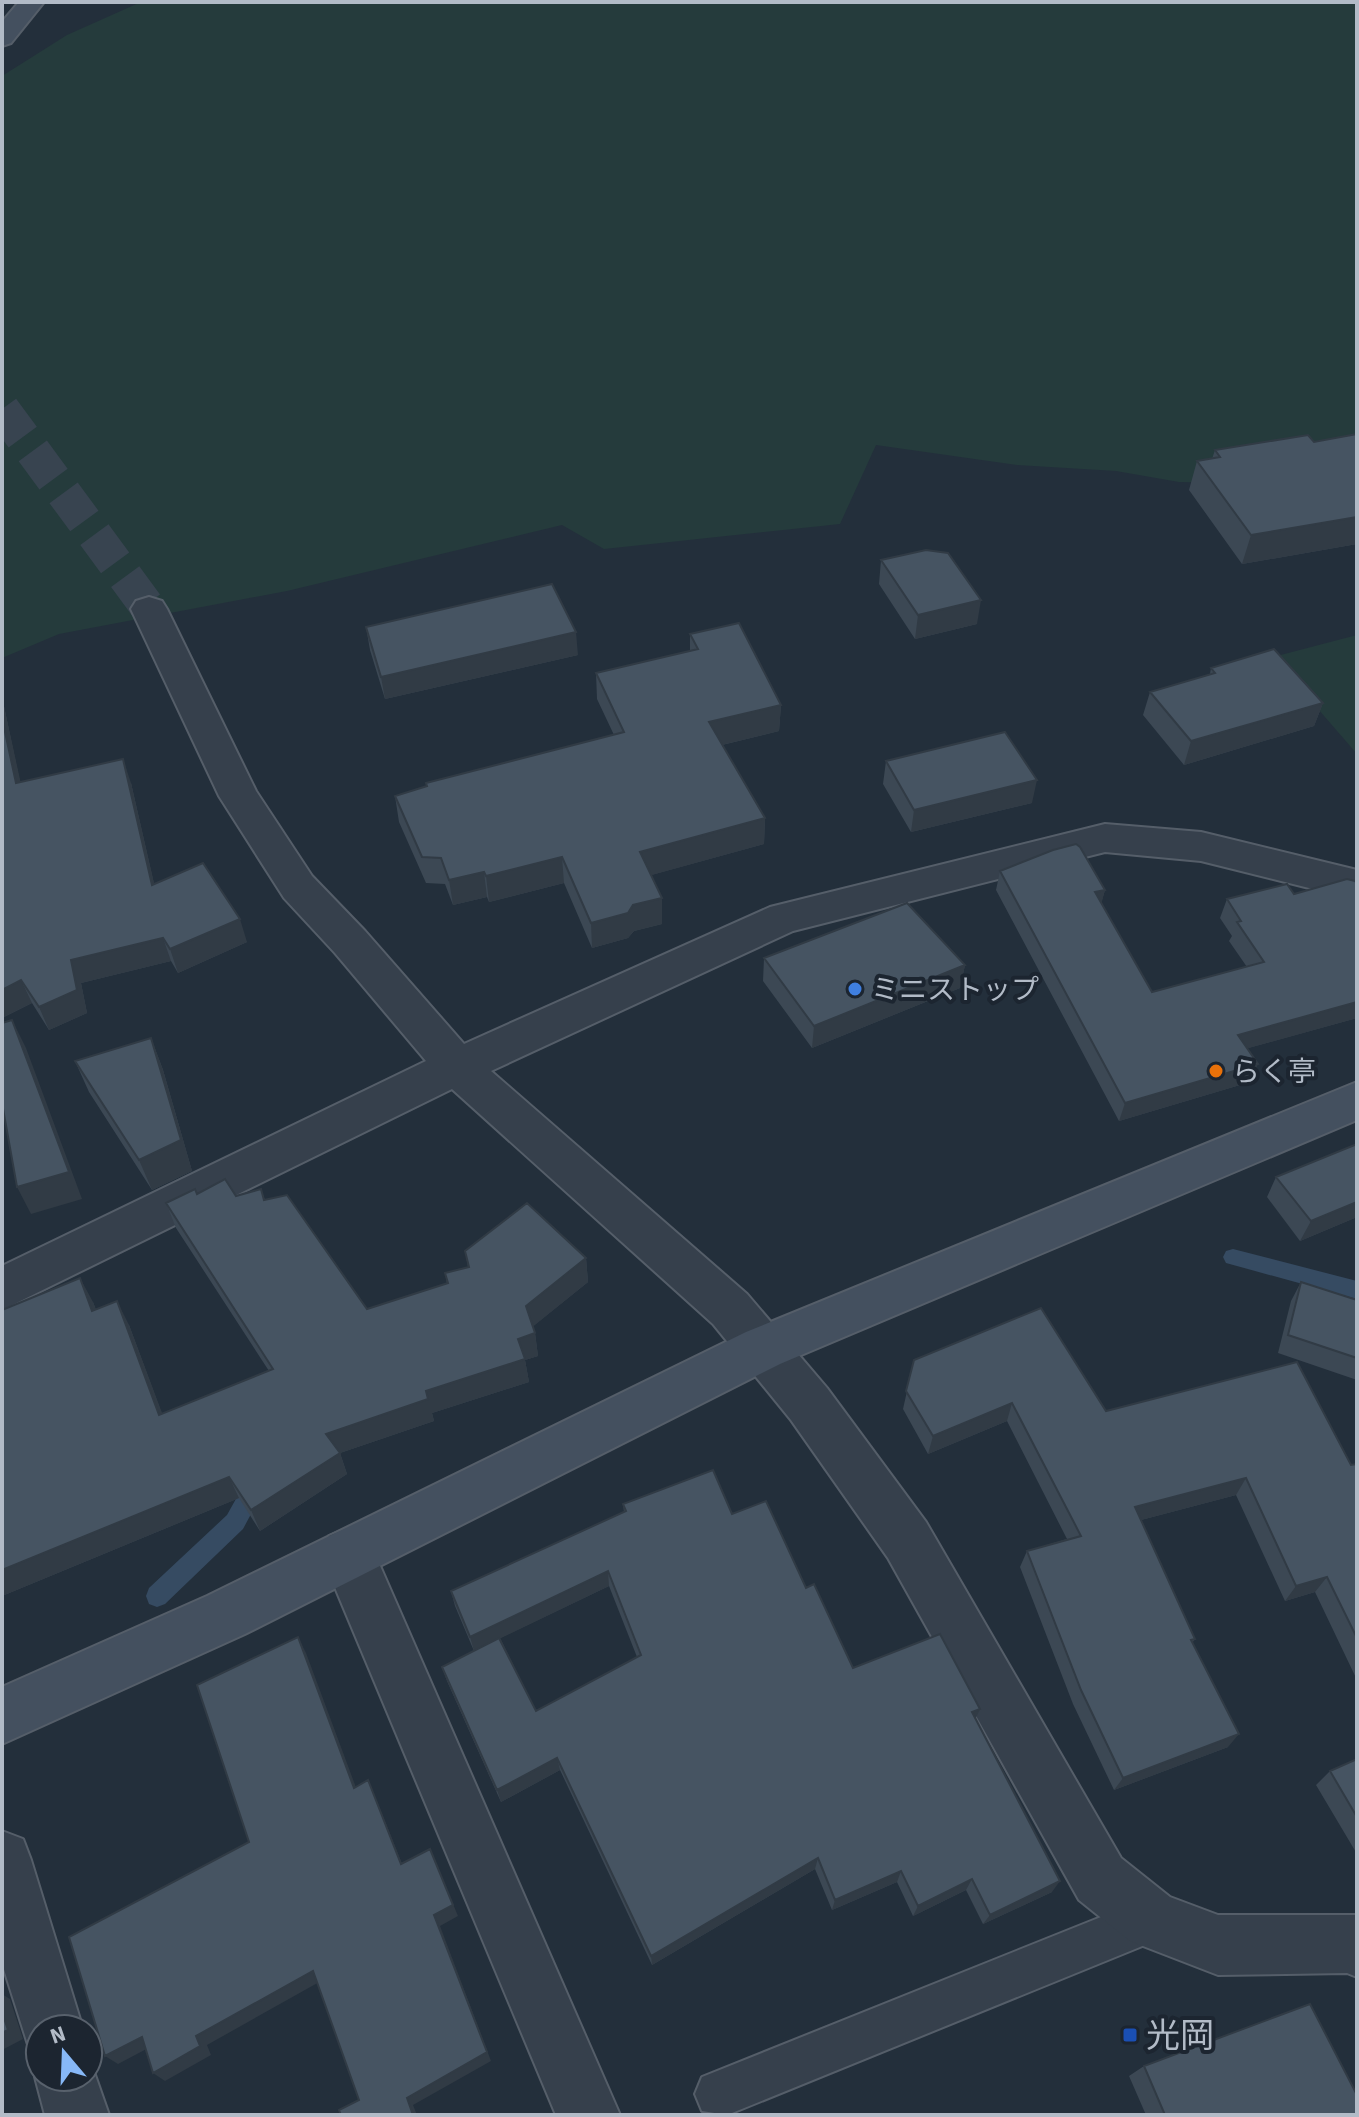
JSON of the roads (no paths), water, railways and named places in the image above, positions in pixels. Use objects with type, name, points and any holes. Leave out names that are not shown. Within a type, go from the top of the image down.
[{"type":"street","points":[[2,38],[32,2]]},
{"type":"street","points":[[149,609],[239,796],[298,887],[457,1067],[730,1309],[809,1404],[907,1540],[1100,1879],[1151,1920],[1218,1945],[1352,1943],[1357,1947]]},
{"type":"street","points":[[2,1289],[457,1067],[785,918],[1105,838],[1132,838],[1213,849],[1357,885]]},
{"type":"street","points":[[2,1716],[226,1615],[763,1348],[1357,1100]]},
{"type":"street","points":[[348,1554],[588,2115]]},
{"type":"street","points":[[2,1860],[47,2013]]},
{"type":"street","points":[[71,2093],[77,2115]]},
{"type":"lane","points":[[719,2094],[1151,1920]]},
{"type":"waterway","points":[[1233,1257],[1357,1290]]},
{"type":"waterway","points":[[157,1596],[235,1522],[255,1486]]},
{"type":"tunnel","points":[[2,409],[149,609]]},
{"type":"place","name":"ミニストップ","points":[[855,989]]},
{"type":"place","name":"らく亭","points":[[1216,1071]]},
{"type":"place","name":"光岡","points":[[1130,2035]]}]
